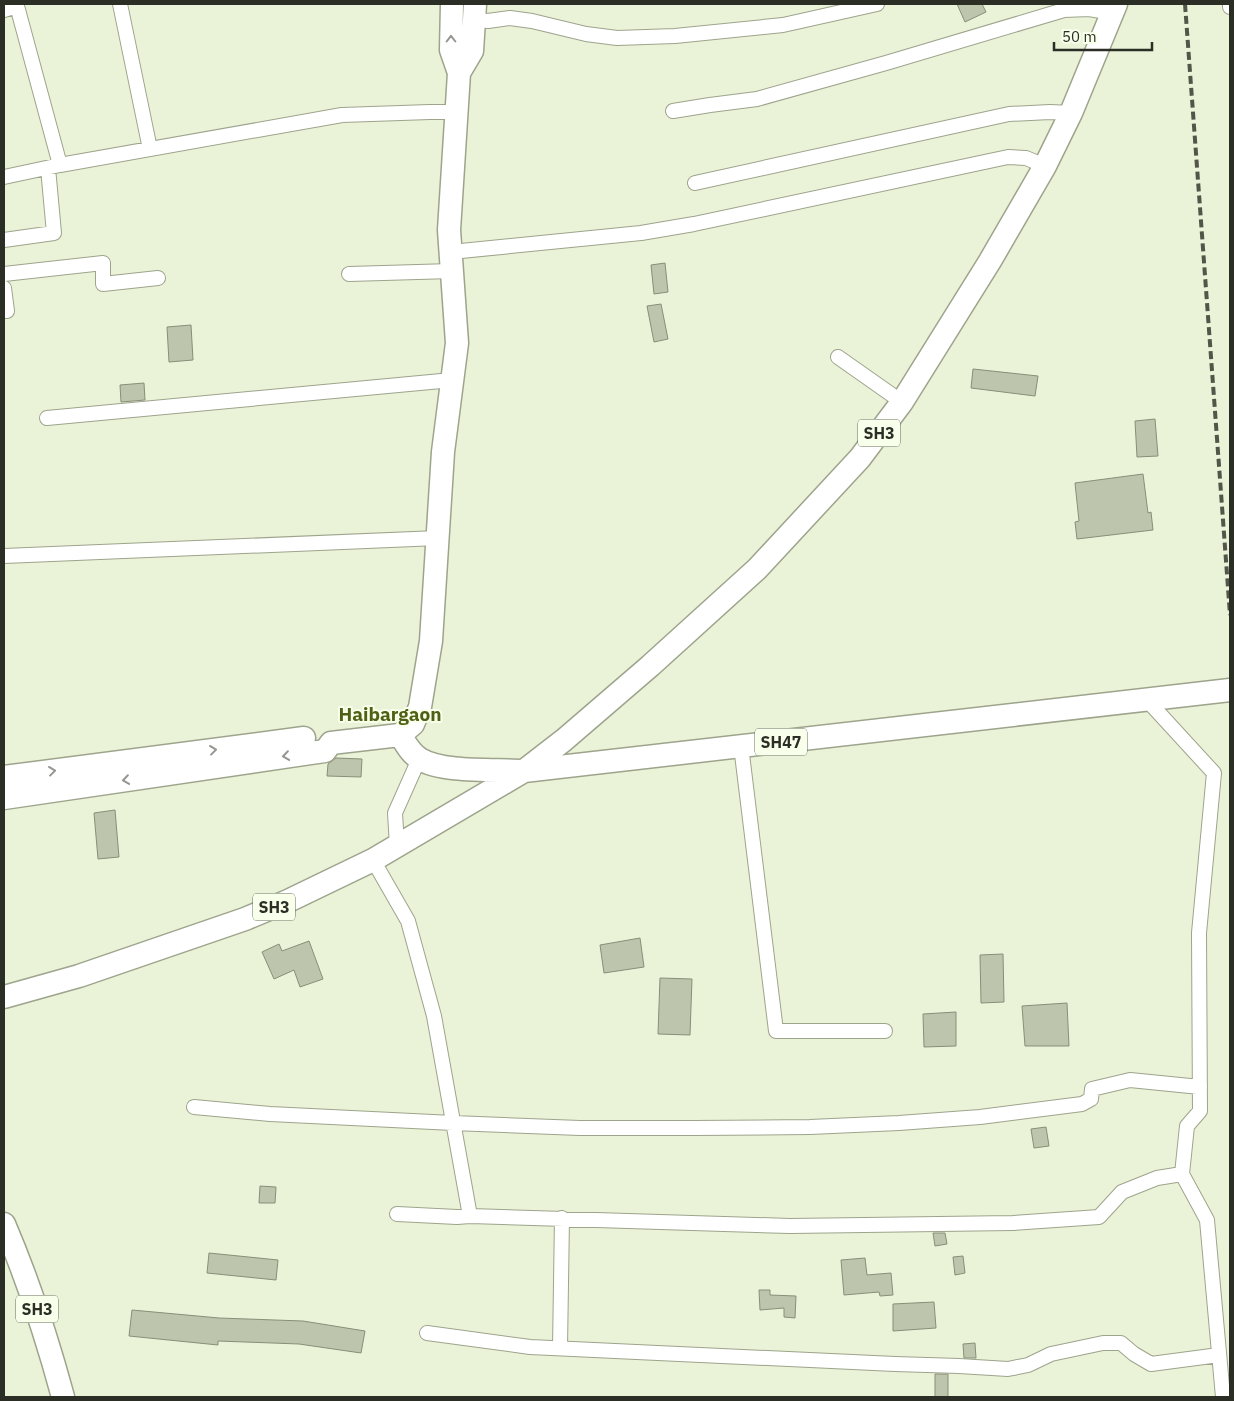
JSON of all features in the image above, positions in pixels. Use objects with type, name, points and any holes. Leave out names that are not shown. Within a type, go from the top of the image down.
[{"type":"main road","points":[[4,798],[325,750],[331,743],[400,735],[413,724],[420,707],[431,641],[443,452],[457,343],[449,230],[459,73],[451,50],[452,4]]},
{"type":"main road","name":"SH3","points":[[4,997],[79,976],[245,919],[288,901],[373,860],[524,770],[608,703],[757,569],[860,458],[902,402],[990,261],[1045,166],[1071,113],[1114,8]]},
{"type":"main road","points":[[459,73],[472,52],[475,12]]},
{"type":"main road","name":"SH47","points":[[419,759],[444,767],[524,770],[1230,690]]},
{"type":"main road","points":[[400,735],[409,749],[419,759]]},
{"type":"main road","points":[[4,777],[325,736],[331,743]]},
{"type":"main road","name":"SH3","points":[[4,1224],[23,1269],[63,1397]]},
{"type":"street","points":[[120,4],[150,149]]},
{"type":"street","points":[[475,12],[488,21],[510,18],[532,21],[586,34],[617,38],[675,36],[783,26],[878,4]]},
{"type":"street","points":[[4,10],[16,6],[54,167],[54,233],[4,240]]},
{"type":"street","points":[[673,111],[710,104],[757,99],[1064,10],[1114,8]]},
{"type":"street","points":[[4,177],[342,115],[457,112]]},
{"type":"street","points":[[695,183],[1009,114],[1071,113]]},
{"type":"street","points":[[349,274],[451,262],[694,224],[1008,158],[1026,158],[1045,166]]},
{"type":"street","points":[[4,274],[103,263],[103,284],[158,278]]},
{"type":"street","points":[[4,288],[7,311],[4,311]]},
{"type":"street","points":[[838,357],[902,402]]},
{"type":"street","points":[[47,418],[452,380]]},
{"type":"street","points":[[4,556],[438,538]]},
{"type":"street","points":[[1147,700],[1214,773],[1200,933],[1200,1111],[1187,1126],[1182,1174],[1207,1220],[1223,1397]]},
{"type":"street","points":[[741,746],[776,1031],[886,1031]]},
{"type":"street","points":[[397,846],[395,813],[419,759]]},
{"type":"street","points":[[373,860],[408,921],[434,1016],[470,1216]]},
{"type":"street","points":[[194,1107],[270,1114],[580,1128],[810,1126],[899,1123],[980,1117],[1082,1104],[1091,1099],[1092,1089],[1130,1080],[1200,1087]]},
{"type":"street","points":[[396,1214],[790,1226],[1013,1223],[1099,1217],[1122,1192],[1157,1178],[1182,1174]]},
{"type":"street","points":[[560,1348],[562,1218]]},
{"type":"street","points":[[427,1333],[560,1348],[1008,1369],[1028,1365],[1051,1354],[1103,1343],[1121,1343],[1151,1364],[1219,1355]]},
{"type":"building","points":[[957,4],[982,4],[986,12],[965,22]]},
{"type":"building","points":[[665,263],[668,292],[654,294],[651,265]]},
{"type":"building","points":[[661,304],[668,339],[654,342],[647,306]]},
{"type":"building","points":[[191,325],[193,360],[169,362],[167,327]]},
{"type":"building","points":[[973,369],[1038,376],[1035,396],[971,388]]},
{"type":"building","points":[[144,383],[145,400],[121,402],[120,385]]},
{"type":"building","points":[[1155,419],[1158,456],[1137,457],[1135,421]]},
{"type":"building","points":[[1143,474],[1148,513],[1151,512],[1153,530],[1077,539],[1075,522],[1079,521],[1075,483]]},
{"type":"building","points":[[336,758],[362,759],[361,777],[327,776],[328,764]]},
{"type":"building","points":[[115,810],[119,857],[98,859],[94,813]]},
{"type":"building","points":[[640,938],[644,967],[604,973],[600,945]]},
{"type":"building","points":[[309,941],[323,979],[300,987],[294,970],[274,979],[262,952],[279,944],[282,951]]},
{"type":"building","points":[[1003,954],[1004,1002],[981,1003],[980,955]]},
{"type":"building","points":[[660,978],[692,979],[690,1035],[658,1034]]},
{"type":"building","points":[[1067,1003],[1069,1046],[1025,1046],[1022,1006]]},
{"type":"building","points":[[956,1012],[956,1046],[924,1047],[923,1014]]},
{"type":"building","points":[[1046,1127],[1049,1146],[1034,1148],[1031,1129]]},
{"type":"building","points":[[260,1186],[276,1187],[275,1203],[259,1203]]},
{"type":"building","points":[[933,1233],[945,1233],[947,1244],[935,1246]]},
{"type":"building","points":[[209,1253],[278,1260],[276,1280],[207,1273]]},
{"type":"building","points":[[963,1256],[965,1273],[955,1275],[953,1257]]},
{"type":"building","points":[[865,1258],[867,1275],[891,1273],[893,1295],[880,1296],[879,1292],[844,1295],[841,1260]]},
{"type":"building","points":[[759,1290],[770,1290],[770,1295],[796,1296],[795,1318],[784,1317],[784,1308],[760,1310]]},
{"type":"building","points":[[934,1302],[936,1328],[893,1331],[893,1304]]},
{"type":"building","points":[[132,1310],[219,1318],[303,1321],[365,1331],[361,1353],[299,1344],[218,1341],[218,1345],[129,1336]]},
{"type":"building","points":[[975,1343],[976,1358],[964,1358],[963,1344]]},
{"type":"building","points":[[935,1374],[948,1374],[948,1397],[935,1397]]},
{"type":"railway","points":[[1185,4],[1230,615]]},
{"type":"district","name":"Haibargaon","points":[[390,714]]}]
